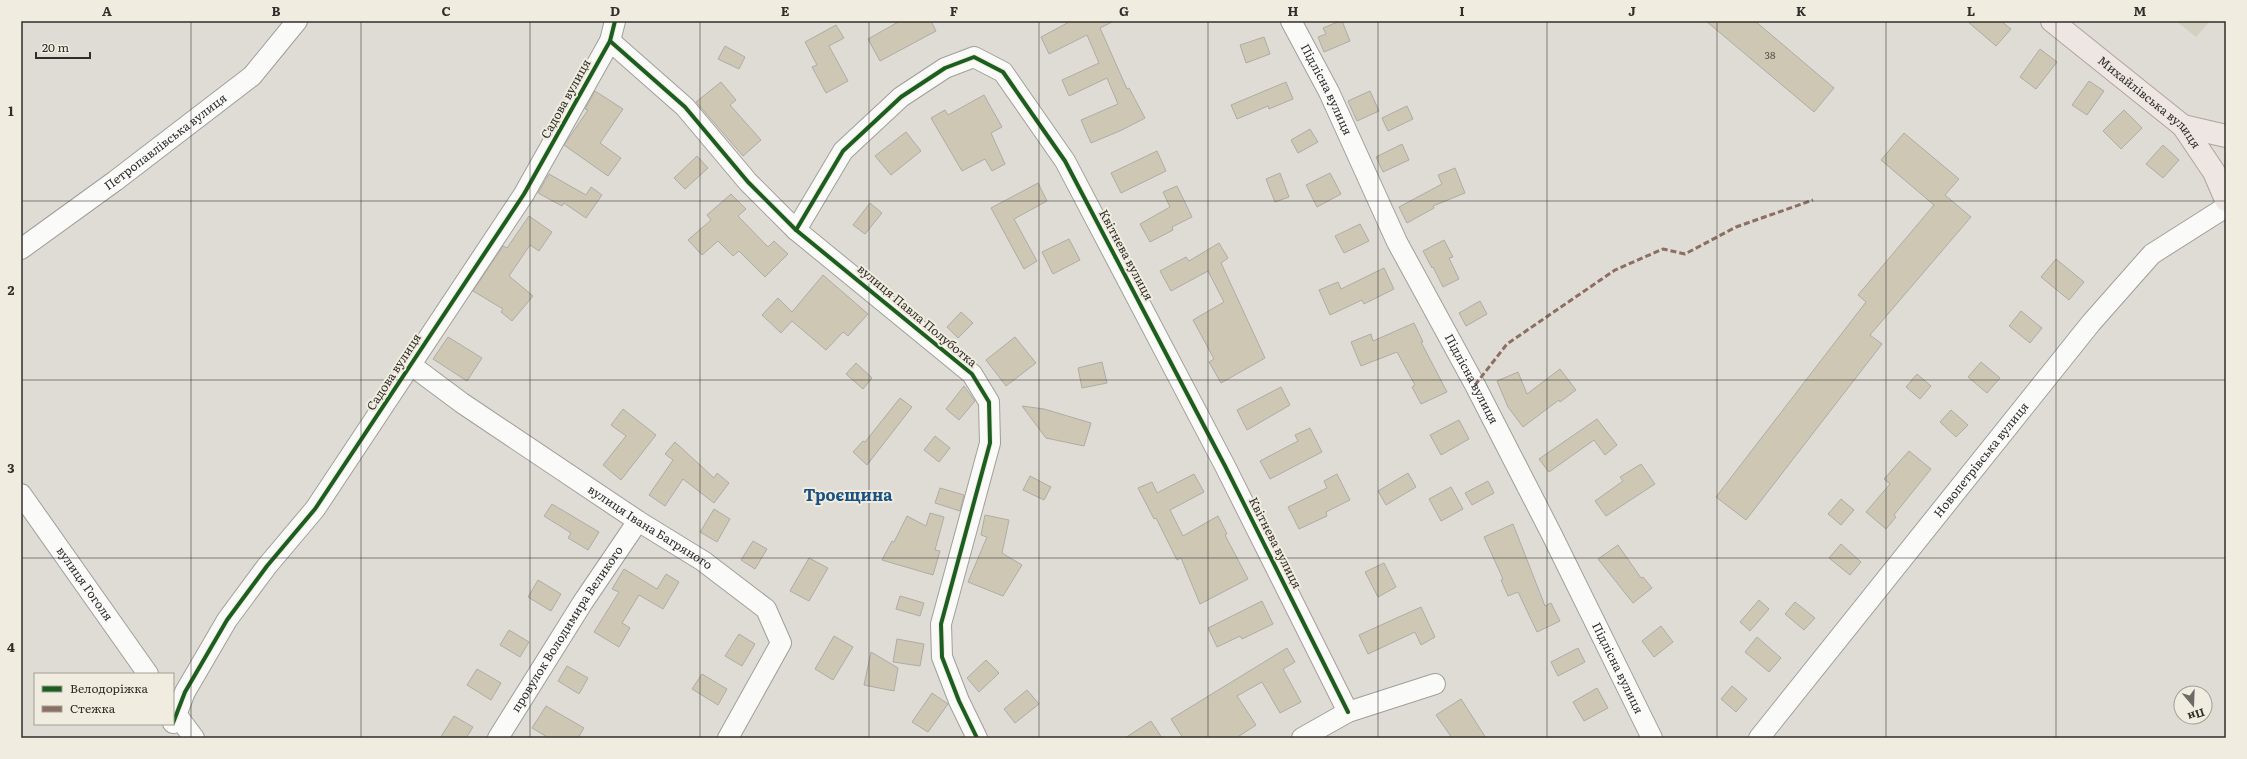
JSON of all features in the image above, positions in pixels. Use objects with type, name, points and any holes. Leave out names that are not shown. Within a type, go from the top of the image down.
[{"type":"main road","name":"Михайлівська вулиця","points":[[2052,21],[2183,126],[2214,172],[2226,200]]},
{"type":"main road","points":[[2183,126],[2226,136]]},
{"type":"street","name":"Петропавлівська вулиця","points":[[21,249],[115,181],[252,76],[298,21]]},
{"type":"street","name":"Садова вулиця","points":[[174,718],[185,692],[227,620],[267,566],[315,509],[524,194],[610,41],[615,21]]},
{"type":"street","name":"Підлісна вулиця","points":[[1291,21],[1329,92],[1397,242],[1496,426],[1652,738]]},
{"type":"street","name":"вулиця Павла Полуботка","points":[[610,41],[685,107],[748,182],[796,230],[972,374],[989,402],[990,443],[941,624],[942,657],[959,701],[977,738]]},
{"type":"street","name":"Квітнева вулиця","points":[[796,230],[843,151],[901,97],[945,68],[974,57],[1003,72],[1065,161],[1225,466],[1348,712]]},
{"type":"street","name":"Новопетрівська вулиця","points":[[1759,738],[2091,323],[2131,277],[2152,254],[2226,207]]},
{"type":"street","name":"вулиця Івана Багряного","points":[[411,365],[462,402],[638,521],[704,561],[766,609],[781,643],[728,738]]},
{"type":"street","name":"вулиця Гоголя","points":[[21,494],[147,673]]},
{"type":"street","name":"провулок Володимира Великого","points":[[498,738],[583,602],[638,521]]},
{"type":"street","points":[[1302,738],[1348,712],[1435,684]]},
{"type":"street","points":[[174,718],[194,738]]},
{"type":"street","name":"Садова вулиця","points":[[167,738],[172,725]]},
{"type":"shaded area","points":[[2176,21],[2210,21],[2196,37]]},
{"type":"building","points":[[900,21],[931,21],[936,31],[880,61],[868,39]]},
{"type":"building","points":[[1071,21],[1114,21],[1100,28],[1127,89],[1129,88],[1145,118],[1122,130],[1091,143],[1081,120],[1118,104],[1107,78],[1069,96],[1062,80],[1099,63],[1087,35],[1049,54],[1041,37]]},
{"type":"building","points":[[1342,21],[1350,41],[1324,52],[1318,37],[1326,34],[1323,28]]},
{"type":"building","points":[[1706,21],[1755,21],[1834,88],[1814,112]]},
{"type":"building","points":[[1967,21],[2001,21],[2011,29],[1996,46]]},
{"type":"building","points":[[836,25],[844,38],[829,46],[848,81],[826,93],[812,67],[817,65],[805,42]]},
{"type":"building","points":[[1264,37],[1270,54],[1246,63],[1240,45]]},
{"type":"building","points":[[725,46],[745,57],[739,69],[718,59]]},
{"type":"building","points":[[2040,49],[2057,62],[2036,89],[2020,77]]},
{"type":"building","points":[[2089,81],[2104,91],[2087,115],[2072,105]]},
{"type":"building","points":[[721,82],[736,100],[730,105],[761,140],[743,156],[696,102]]},
{"type":"building","points":[[1286,82],[1293,99],[1269,109],[1268,106],[1237,119],[1231,105]]},
{"type":"building","points":[[595,91],[623,109],[600,143],[621,158],[608,176],[564,145],[588,110],[585,109]]},
{"type":"building","points":[[1370,91],[1379,111],[1357,121],[1348,101]]},
{"type":"building","points":[[984,95],[1002,127],[991,133],[1005,164],[992,171],[985,159],[962,171],[931,118],[945,110],[948,115]]},
{"type":"building","points":[[1407,106],[1413,119],[1388,131],[1382,118]]},
{"type":"building","points":[[2124,110],[2142,128],[2121,149],[2103,131]]},
{"type":"building","points":[[1310,129],[1318,142],[1298,153],[1291,140]]},
{"type":"building","points":[[906,132],[921,151],[891,175],[875,156]]},
{"type":"building","points":[[1904,133],[1959,179],[1945,195],[1971,217],[1870,335],[1882,344],[1746,520],[1716,497],[1866,302],[1858,295],[1934,205],[1881,160]]},
{"type":"building","points":[[1402,144],[1409,160],[1383,172],[1376,157]]},
{"type":"building","points":[[2163,145],[2179,160],[2163,178],[2146,164]]},
{"type":"building","points":[[1157,151],[1166,171],[1121,193],[1111,173]]},
{"type":"building","points":[[697,156],[708,168],[685,189],[674,178]]},
{"type":"building","points":[[1455,168],[1465,193],[1433,206],[1434,208],[1407,223],[1399,207],[1442,184],[1438,175]]},
{"type":"building","points":[[1280,173],[1289,197],[1275,202],[1266,179]]},
{"type":"building","points":[[1330,173],[1341,194],[1317,207],[1306,185]]},
{"type":"building","points":[[549,174],[586,195],[591,187],[602,195],[586,218],[564,203],[562,206],[538,193]]},
{"type":"building","points":[[1038,183],[1047,201],[1014,219],[1037,261],[1024,269],[991,208]]},
{"type":"building","points":[[1177,186],[1192,217],[1172,227],[1173,230],[1150,242],[1140,224],[1170,207],[1163,192]]},
{"type":"building","points":[[731,194],[746,209],[738,216],[768,247],[774,241],[788,254],[765,277],[739,251],[733,256],[718,241],[702,255],[688,240],[711,220],[707,215]]},
{"type":"building","points":[[870,203],[882,213],[865,234],[853,225]]},
{"type":"building","points":[[529,216],[552,232],[539,251],[530,245],[509,276],[533,296],[512,321],[501,312],[503,309],[473,291],[503,246],[507,248]]},
{"type":"building","points":[[1360,224],[1369,241],[1344,253],[1335,236]]},
{"type":"building","points":[[1069,239],[1080,260],[1053,274],[1042,252]]},
{"type":"building","points":[[1444,240],[1453,257],[1449,258],[1459,279],[1443,287],[1423,251]]},
{"type":"building","points":[[1219,243],[1228,258],[1221,263],[1265,358],[1221,383],[1209,362],[1214,359],[1193,320],[1224,302],[1208,271],[1171,291],[1160,271],[1186,257],[1189,261]]},
{"type":"building","points":[[2056,259],[2084,282],[2069,300],[2041,277]]},
{"type":"building","points":[[1384,268],[1394,289],[1364,304],[1362,300],[1330,315],[1319,290],[1338,282],[1341,289]]},
{"type":"building","points":[[823,275],[868,314],[848,336],[843,332],[826,350],[792,321],[781,333],[762,315],[778,298],[792,312]]},
{"type":"building","points":[[1480,301],[1487,314],[1466,326],[1459,313]]},
{"type":"building","points":[[2021,311],[2042,328],[2030,343],[2009,326]]},
{"type":"building","points":[[961,312],[973,323],[958,338],[947,327]]},
{"type":"building","points":[[1414,323],[1423,342],[1421,342],[1447,392],[1421,404],[1412,387],[1415,385],[1397,352],[1361,366],[1351,342],[1371,334],[1373,341]]},
{"type":"building","points":[[448,337],[482,358],[467,381],[433,359]]},
{"type":"building","points":[[1015,337],[1036,363],[1006,386],[986,360]]},
{"type":"building","points":[[1102,362],[1107,383],[1082,388],[1078,368]]},
{"type":"building","points":[[1981,362],[2000,378],[1987,393],[1968,377]]},
{"type":"building","points":[[856,363],[872,378],[863,389],[846,374]]},
{"type":"building","points":[[1560,369],[1576,390],[1560,402],[1559,400],[1523,427],[1508,407],[1497,381],[1518,372],[1527,394]]},
{"type":"building","points":[[1917,374],[1931,386],[1920,399],[1906,387]]},
{"type":"building","points":[[964,386],[975,401],[959,420],[946,409]]},
{"type":"building","points":[[1281,387],[1290,405],[1247,430],[1237,410]]},
{"type":"building","points":[[900,398],[912,407],[867,465],[853,452],[863,441],[865,442]]},
{"type":"building","points":[[1022,406],[1044,409],[1091,423],[1084,446],[1046,438]]},
{"type":"building","points":[[623,409],[656,435],[621,480],[603,465],[626,436],[611,425]]},
{"type":"building","points":[[1951,410],[1968,425],[1956,437],[1940,422]]},
{"type":"building","points":[[1597,419],[1617,445],[1605,455],[1594,440],[1549,472],[1539,459]]},
{"type":"building","points":[[1459,420],[1469,439],[1441,455],[1430,435]]},
{"type":"building","points":[[1310,428],[1322,452],[1270,479],[1260,461],[1298,441],[1295,435]]},
{"type":"building","points":[[935,436],[950,448],[939,462],[924,450]]},
{"type":"building","points":[[675,442],[714,478],[717,473],[729,483],[714,503],[683,479],[665,506],[649,495],[673,460],[665,454]]},
{"type":"building","points":[[1909,451],[1931,469],[1894,515],[1896,517],[1886,529],[1866,512],[1890,484],[1884,479]]},
{"type":"building","points":[[1641,464],[1655,484],[1606,516],[1595,501],[1623,481],[1620,477]]},
{"type":"building","points":[[1408,473],[1416,487],[1386,505],[1378,491]]},
{"type":"building","points":[[1194,474],[1204,492],[1170,510],[1183,536],[1218,516],[1227,534],[1225,535],[1248,579],[1200,604],[1181,558],[1177,560],[1156,518],[1154,519],[1138,488],[1152,482],[1157,493]]},
{"type":"building","points":[[1337,474],[1350,500],[1326,512],[1327,516],[1299,529],[1288,507],[1327,488],[1324,481]]},
{"type":"building","points":[[1030,476],[1051,487],[1044,500],[1023,490]]},
{"type":"building","points":[[1488,481],[1494,493],[1472,505],[1465,493]]},
{"type":"building","points":[[1451,487],[1463,509],[1441,521],[1429,499]]},
{"type":"building","points":[[940,488],[964,495],[960,511],[935,503]]},
{"type":"building","points":[[1841,499],[1854,510],[1841,525],[1828,514]]},
{"type":"building","points":[[552,504],[599,532],[588,550],[568,538],[571,533],[544,516]]},
{"type":"building","points":[[714,509],[730,519],[717,542],[700,532]]},
{"type":"building","points":[[930,513],[944,517],[935,550],[940,551],[933,575],[882,560],[892,541],[894,542],[907,516],[926,526]]},
{"type":"building","points":[[985,515],[1009,520],[1002,553],[1022,565],[1003,596],[968,582],[987,537],[981,535]]},
{"type":"building","points":[[1513,524],[1545,606],[1551,603],[1560,621],[1537,632],[1518,592],[1508,596],[1501,580],[1503,579],[1484,537]]},
{"type":"building","points":[[753,541],[767,549],[755,569],[741,560]]},
{"type":"building","points":[[1841,544],[1861,562],[1850,575],[1829,558]]},
{"type":"building","points":[[1618,545],[1641,578],[1643,577],[1652,588],[1633,603],[1598,559]]},
{"type":"building","points":[[809,558],[828,568],[809,601],[790,591]]},
{"type":"building","points":[[1384,563],[1396,587],[1378,597],[1365,572]]},
{"type":"building","points":[[624,569],[657,589],[666,574],[679,582],[663,609],[639,595],[622,623],[630,628],[619,647],[594,632],[619,592],[612,589]]},
{"type":"building","points":[[538,580],[561,594],[551,611],[528,597]]},
{"type":"building","points":[[900,596],[924,603],[920,616],[896,609]]},
{"type":"building","points":[[1759,600],[1769,609],[1750,631],[1740,622]]},
{"type":"building","points":[[1262,601],[1273,624],[1242,639],[1240,636],[1217,647],[1208,628]]},
{"type":"building","points":[[1795,602],[1815,618],[1804,630],[1785,614]]},
{"type":"building","points":[[1421,607],[1435,637],[1421,645],[1415,632],[1368,654],[1359,635]]},
{"type":"building","points":[[1661,626],[1673,642],[1654,657],[1642,641]]},
{"type":"building","points":[[509,630],[529,642],[520,657],[500,645]]},
{"type":"building","points":[[739,634],[755,644],[742,666],[725,656]]},
{"type":"building","points":[[834,636],[853,647],[833,680],[815,669]]},
{"type":"building","points":[[1757,637],[1781,658],[1769,672],[1745,652]]},
{"type":"building","points":[[897,639],[924,644],[920,666],[893,662]]},
{"type":"building","points":[[1287,648],[1295,662],[1283,669],[1301,702],[1280,713],[1262,682],[1237,696],[1256,725],[1236,738],[1183,738],[1171,719]]},
{"type":"building","points":[[1578,648],[1585,662],[1558,676],[1551,662]]},
{"type":"building","points":[[871,652],[898,668],[894,691],[864,685]]},
{"type":"building","points":[[986,660],[999,673],[979,692],[967,678]]},
{"type":"building","points":[[567,666],[588,678],[579,694],[558,681]]},
{"type":"building","points":[[477,669],[501,683],[491,700],[467,685]]},
{"type":"building","points":[[702,674],[727,689],[718,705],[692,689]]},
{"type":"building","points":[[1732,686],[1747,699],[1736,712],[1721,699]]},
{"type":"building","points":[[1597,688],[1608,708],[1584,721],[1573,702]]},
{"type":"building","points":[[1027,690],[1039,704],[1015,723],[1004,709]]},
{"type":"building","points":[[932,693],[948,704],[928,732],[912,722]]},
{"type":"building","points":[[1461,699],[1486,738],[1452,738],[1436,715]]},
{"type":"building","points":[[546,706],[584,728],[578,738],[549,738],[532,728]]},
{"type":"building","points":[[454,716],[473,727],[466,738],[440,738]]},
{"type":"building","points":[[1151,721],[1162,738],[1125,738]]},
{"type":"marked path","points":[[1475,385],[1507,344],[1615,270],[1663,249],[1685,254],[1736,227],[1813,200]]},
{"type":"cycle path","points":[[174,720],[185,692],[227,620],[267,566],[315,509],[524,194],[610,41],[615,21]]},
{"type":"cycle path","points":[[610,41],[685,107],[748,182],[796,230],[972,374],[989,402],[990,443],[941,624],[942,657],[959,701],[977,738]]},
{"type":"cycle path","points":[[796,230],[843,151],[901,97],[945,68],[974,57],[1003,72],[1065,161],[1225,466],[1348,712]]},
{"type":"district","name":"Троєщина","points":[[848,495]]}]
